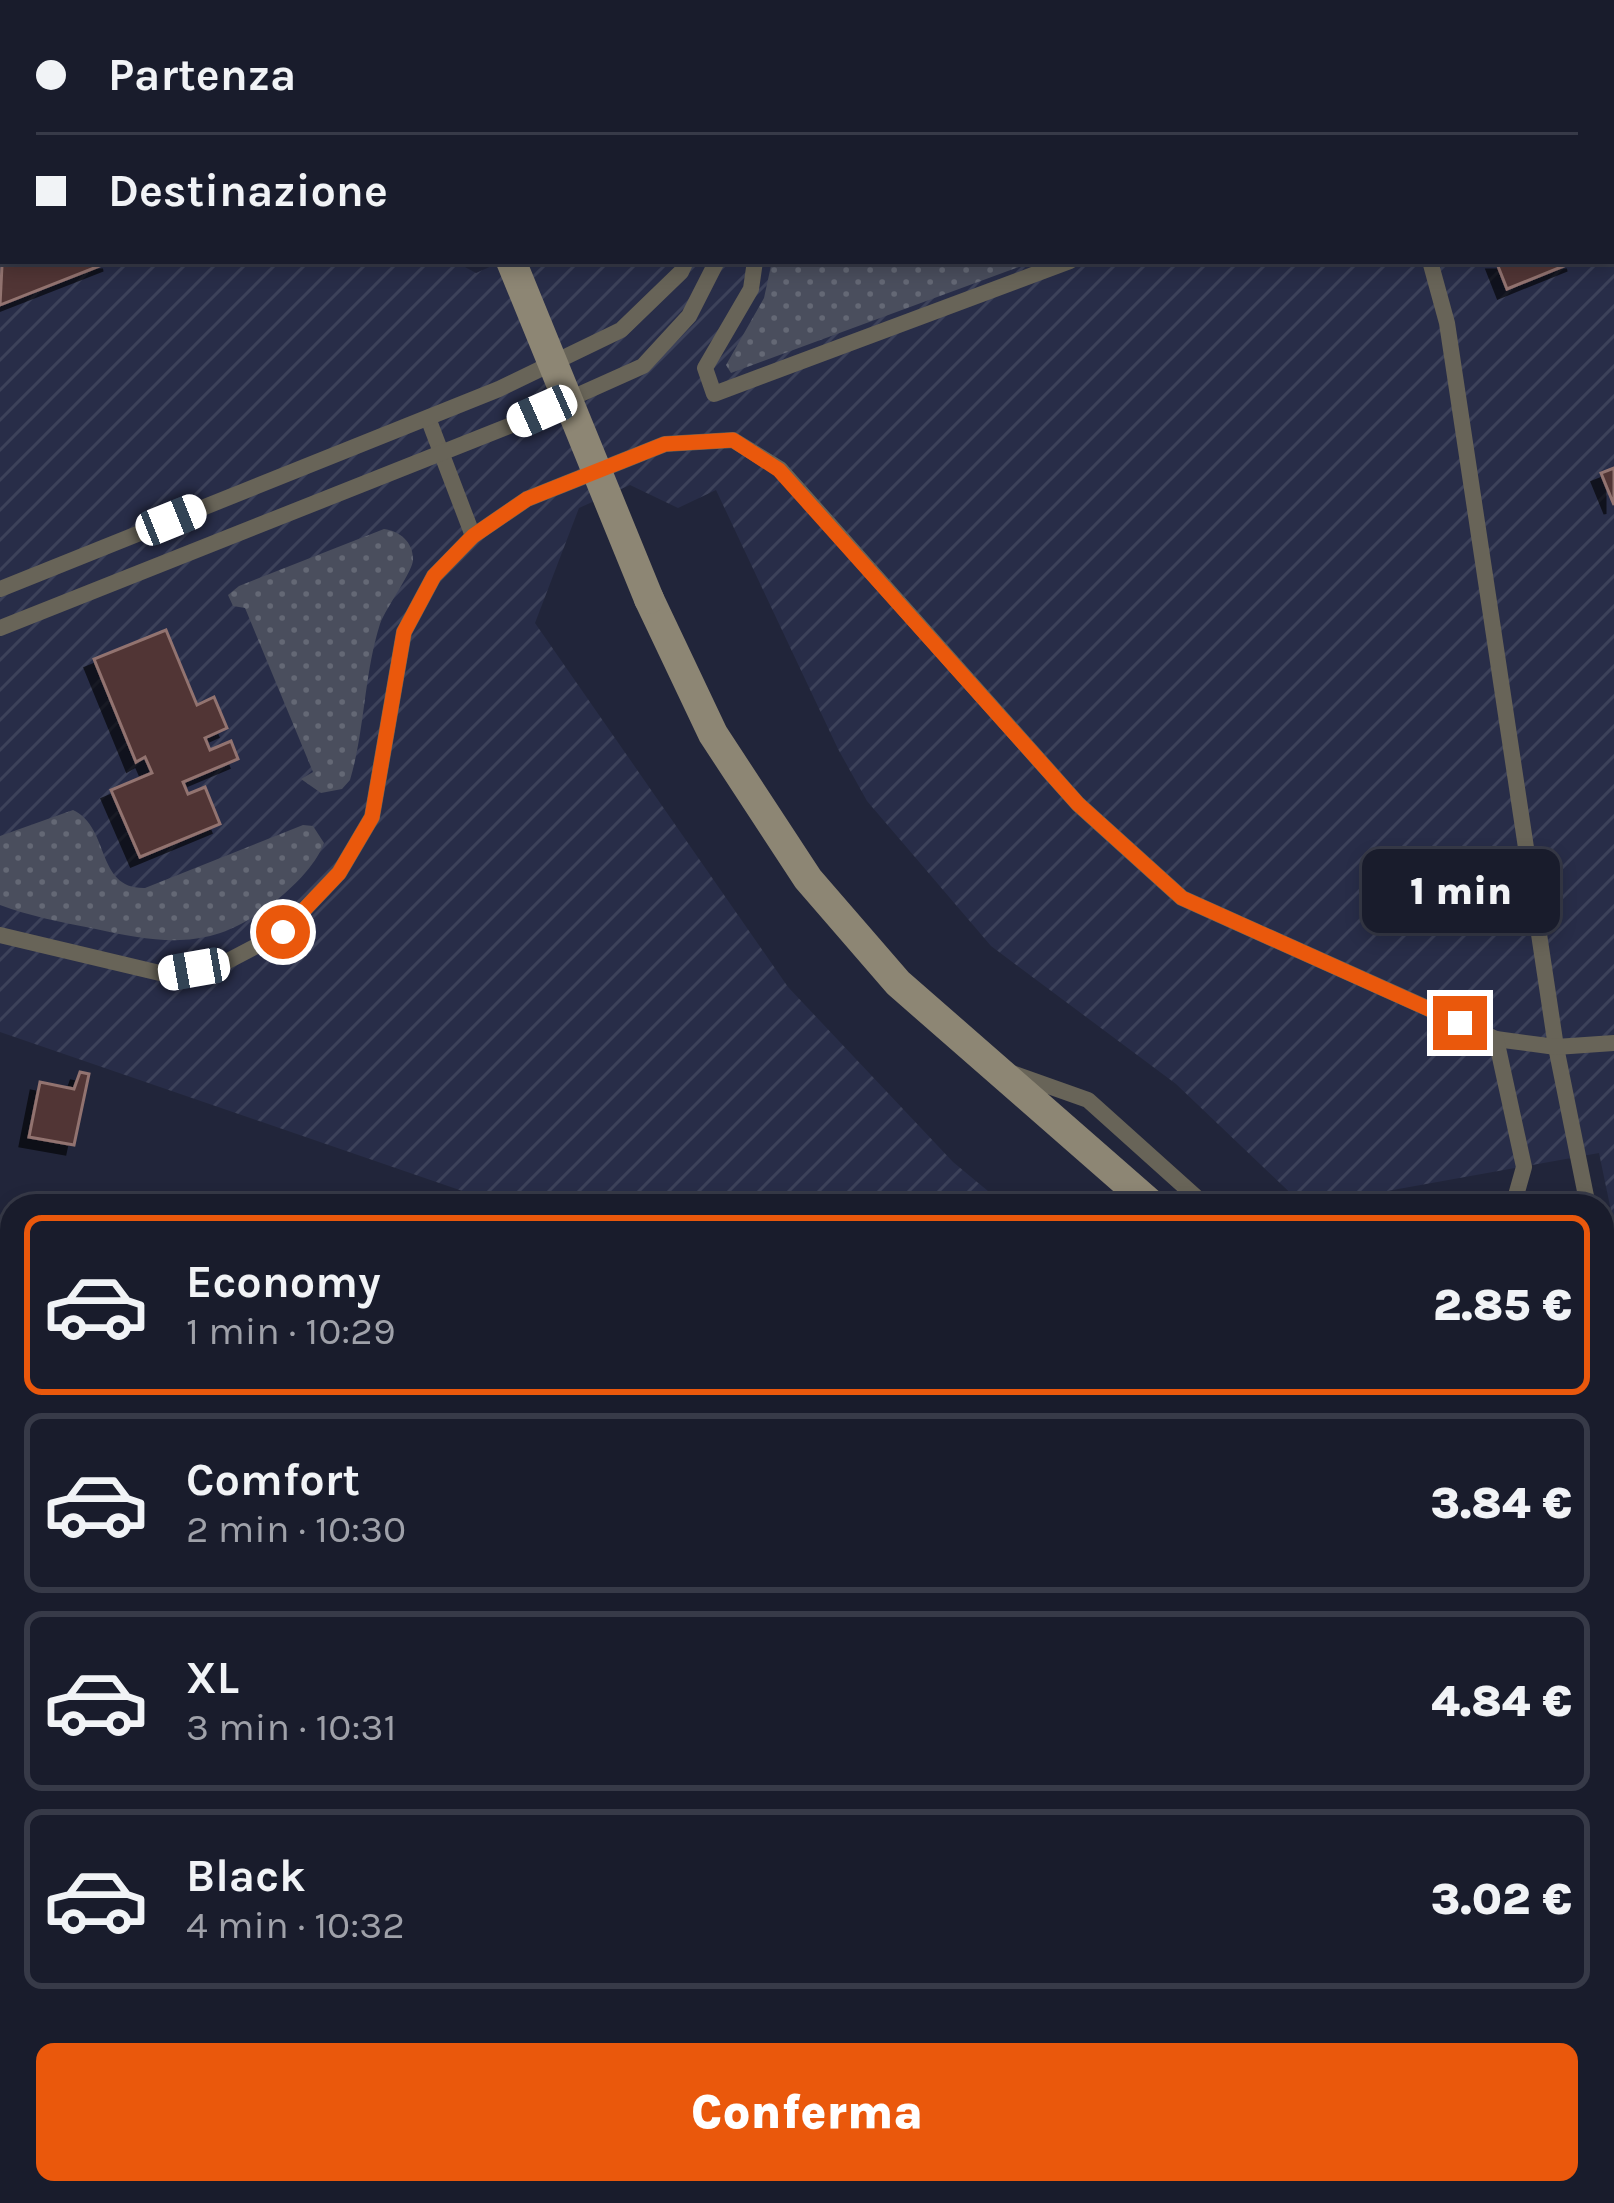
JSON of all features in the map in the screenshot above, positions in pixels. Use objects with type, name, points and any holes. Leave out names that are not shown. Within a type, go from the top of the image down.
[{"type":"main road","points":[[512,264],[650,599],[713,734],[808,879],[898,983],[1140,1194]]},
{"type":"lane","points":[[0,589],[499,389],[621,331],[685,264]]},
{"type":"lane","points":[[0,628],[441,453],[643,366],[689,316],[715,264]]},
{"type":"lane","points":[[755,264],[751,289],[705,368],[714,394],[1062,264]]},
{"type":"lane","points":[[1431,264],[1447,323],[1556,1047],[1586,1194]]},
{"type":"lane","points":[[428,418],[473,536]]},
{"type":"lane","points":[[0,934],[164,974],[224,964],[283,932],[339,873],[372,817],[404,632],[434,576],[473,536],[527,499],[665,444],[733,440],[779,470],[1078,804],[1182,898],[1496,1039],[1556,1047],[1614,1043]]},
{"type":"lane","points":[[1496,1039],[1524,1167],[1516,1194]]},
{"type":"lane","points":[[996,1068],[1088,1100],[1193,1194]]},
{"type":"shaded area","points":[[0,264],[460,264],[476,273],[496,264],[1614,264],[1614,1194],[1608,1194],[1599,1153],[1371,1194],[1291,1194],[1176,1084],[991,946],[867,801],[716,490],[678,508],[630,485],[579,508],[535,623],[788,987],[953,1162],[992,1194],[471,1194],[0,1032]]},
{"type":"shaded area","points":[[771,264],[1027,264],[731,373],[726,365],[764,298]]},
{"type":"shaded area","points":[[384,529],[408,543],[412,564],[380,624],[350,780],[342,789],[321,793],[301,779],[313,772],[245,608],[233,606],[228,595],[239,586]]},
{"type":"shaded area","points":[[73,810],[93,830],[110,869],[129,886],[145,888],[303,825],[313,826],[324,843],[284,894],[260,913],[215,935],[146,938],[0,905],[0,836]]},
{"type":"building","points":[[2,264],[104,264],[0,305]]},
{"type":"building","points":[[1497,264],[1569,264],[1507,289]]},
{"type":"building","points":[[1614,468],[1614,505],[1601,473]]},
{"type":"building","points":[[166,630],[197,705],[214,697],[227,728],[205,738],[210,750],[231,741],[238,759],[183,782],[188,794],[205,787],[220,824],[140,857],[111,790],[152,773],[145,757],[136,762],[94,659]]},
{"type":"building","points":[[80,1072],[89,1074],[74,1145],[29,1137],[40,1082],[74,1089]]},
{"type":"route","points":[[283,932],[339,873],[372,817],[404,632],[434,576],[473,536],[527,499],[665,444],[733,440],[779,470],[1078,804],[1182,898],[1460,1023]]}]
